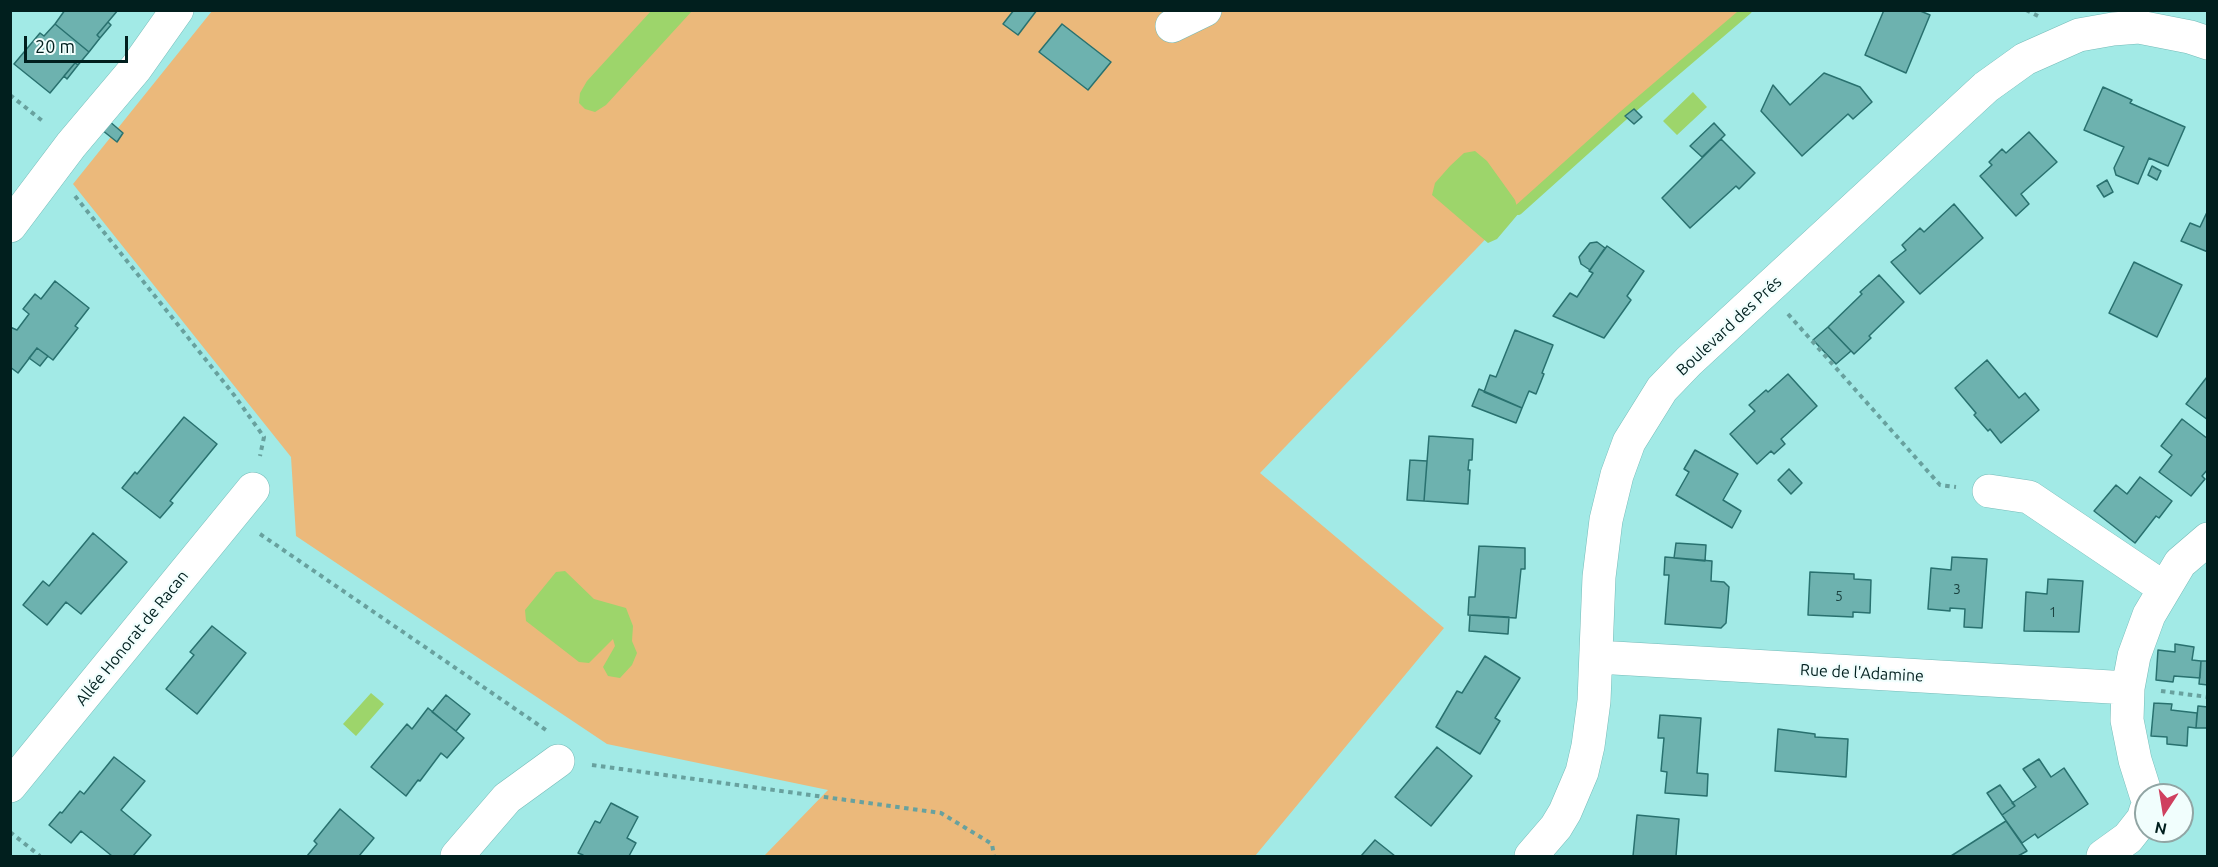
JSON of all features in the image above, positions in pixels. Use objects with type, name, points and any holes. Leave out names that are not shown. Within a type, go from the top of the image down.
[{"type":"street","points":[[10,226],[136,68],[177,10]]},
{"type":"street","points":[[1172,26],[1205,10]]},
{"type":"street","name":"Boulevard des Prés","points":[[1531,856],[1556,827],[1582,772],[1594,701],[1599,577],[1606,520],[1617,475],[1629,442],[1662,389],[1689,361],[1995,80],[2025,59],[2079,35],[2113,29],[2136,19],[2208,43]]},
{"type":"street","name":"Allée Honorat de Racan","points":[[10,786],[254,489]]},
{"type":"street","points":[[1989,491],[2029,497],[2164,588]]},
{"type":"street","points":[[2142,783],[2127,720],[2128,688],[2134,656],[2150,615],[2164,588],[2180,563],[2208,539]]},
{"type":"street","name":"Rue de l'Adamine","points":[[1597,657],[2128,688]]},
{"type":"street","points":[[457,856],[507,798],[558,761]]},
{"type":"street","points":[[2103,856],[2128,838],[2134,830]]},
{"type":"path","points":[[10,94],[63,158],[107,233],[234,395],[264,437],[254,489]]},
{"type":"path","points":[[1765,292],[1789,315],[1940,485],[1989,491]]},
{"type":"path","points":[[232,515],[548,732],[558,761],[941,813],[992,843],[994,856]]},
{"type":"path","points":[[2128,688],[2208,697]]},
{"type":"path","points":[[10,831],[40,856]]},
{"type":"shaded area","points":[[212,11],[1749,11],[1504,220],[1260,473],[1444,628],[1255,856],[764,856],[828,790],[607,744],[296,536],[291,457],[73,184]]},
{"type":"shaded area","points":[[651,11],[692,11],[606,105],[595,112],[585,109],[579,103],[580,93],[587,81]]},
{"type":"shaded area","points":[[1693,92],[1707,107],[1677,135],[1663,121]]},
{"type":"shaded area","points":[[1475,151],[1487,161],[1515,200],[1519,213],[1497,239],[1488,243],[1432,195],[1435,183],[1450,166],[1464,153]]},
{"type":"shaded area","points":[[565,571],[594,599],[626,608],[633,626],[632,641],[637,653],[632,665],[620,678],[608,676],[603,667],[615,646],[613,639],[589,663],[579,662],[526,621],[525,610],[556,572]]},
{"type":"shaded area","points":[[371,693],[384,704],[356,736],[343,724]]},
{"type":"building","points":[[65,10],[118,10],[97,35],[100,38],[89,52],[55,24]]},
{"type":"building","points":[[1014,10],[1037,10],[1018,35],[1003,24]]},
{"type":"building","points":[[1884,10],[1918,10],[1930,15],[1906,73],[1865,55]]},
{"type":"building","points":[[108,22],[111,25],[100,38],[97,35]]},
{"type":"building","points":[[55,24],[89,52],[78,65],[75,63],[50,93],[14,64],[40,33],[44,36]]},
{"type":"building","points":[[1062,24],[1111,62],[1088,90],[1039,52]]},
{"type":"building","points":[[75,63],[78,65],[67,79],[64,76]]},
{"type":"building","points":[[1824,73],[1860,87],[1872,102],[1853,119],[1848,114],[1802,156],[1761,111],[1773,85],[1790,105]]},
{"type":"building","points":[[2103,87],[2132,100],[2130,103],[2185,127],[2168,166],[2149,158],[2138,184],[2116,175],[2114,168],[2124,147],[2084,130]]},
{"type":"building","points":[[1634,109],[1642,117],[1634,124],[1625,116]]},
{"type":"building","points":[[109,121],[123,133],[117,142],[102,130]]},
{"type":"building","points":[[1714,123],[1725,135],[1702,157],[1690,146]]},
{"type":"building","points":[[2029,132],[2057,162],[2021,194],[2029,204],[2016,216],[1980,176],[1992,165],[1989,162],[2002,149],[2006,153]]},
{"type":"building","points":[[1721,139],[1755,173],[1739,189],[1736,186],[1690,228],[1662,198]]},
{"type":"building","points":[[2152,166],[2161,171],[2157,180],[2148,175]]},
{"type":"building","points":[[2107,180],[2113,192],[2104,197],[2097,186]]},
{"type":"building","points":[[1954,204],[1983,238],[1920,294],[1891,262],[1906,250],[1902,245],[1920,228],[1924,232]]},
{"type":"building","points":[[2208,210],[2208,252],[2181,241],[2190,223],[2200,227]]},
{"type":"building","points":[[1597,242],[1605,248],[1590,270],[1581,264],[1579,257],[1590,243]]},
{"type":"building","points":[[1607,246],[1644,271],[1627,296],[1631,300],[1604,338],[1553,316],[1570,293],[1577,297],[1593,273],[1589,271]]},
{"type":"building","points":[[2134,262],[2182,285],[2157,337],[2109,313]]},
{"type":"building","points":[[1879,275],[1904,302],[1854,354],[1828,327]]},
{"type":"building","points":[[55,281],[89,308],[75,326],[78,328],[53,360],[37,348],[18,373],[10,367],[10,327],[17,330],[29,314],[23,309],[35,294],[41,299]]},
{"type":"building","points":[[1828,327],[1851,351],[1836,364],[1813,340]]},
{"type":"building","points":[[1515,330],[1553,345],[1536,394],[1529,391],[1522,408],[1484,392],[1490,375],[1496,377]]},
{"type":"building","points":[[37,348],[48,356],[40,366],[29,358]]},
{"type":"building","points":[[1987,360],[2019,398],[2025,393],[2039,410],[2001,443],[1974,415],[1976,413],[1955,388]]},
{"type":"building","points":[[1788,374],[1817,406],[1781,439],[1785,444],[1774,454],[1771,451],[1757,464],[1730,434],[1755,411],[1749,405]]},
{"type":"building","points":[[2208,377],[2208,420],[2186,404]]},
{"type":"building","points":[[1479,389],[1522,408],[1516,423],[1472,406]]},
{"type":"building","points":[[184,417],[217,444],[170,501],[173,503],[160,518],[122,488],[135,472],[137,474]]},
{"type":"building","points":[[2182,419],[2208,439],[2208,469],[2202,476],[2205,479],[2191,496],[2159,472],[2172,455],[2161,446]]},
{"type":"building","points":[[1429,436],[1473,439],[1472,460],[1469,460],[1468,470],[1470,470],[1468,504],[1424,501]]},
{"type":"building","points":[[1695,450],[1738,474],[1723,500],[1741,511],[1732,528],[1676,495],[1689,472],[1684,469]]},
{"type":"building","points":[[1410,460],[1427,461],[1424,501],[1407,500]]},
{"type":"building","points":[[1789,469],[1802,483],[1791,494],[1778,480]]},
{"type":"building","points":[[2140,477],[2172,501],[2159,518],[2156,516],[2135,543],[2094,511],[2116,485],[2127,494]]},
{"type":"building","points":[[93,533],[127,562],[81,614],[66,602],[47,625],[23,605],[43,581],[49,586]]},
{"type":"building","points":[[1676,543],[1706,545],[1705,561],[1674,558]]},
{"type":"building","points":[[1479,546],[1525,548],[1525,569],[1521,569],[1516,618],[1468,615],[1469,597],[1475,597]]},
{"type":"building","points":[[1665,557],[1712,561],[1711,581],[1724,582],[1729,587],[1726,623],[1721,628],[1665,624],[1669,575],[1664,575]]},
{"type":"building","points":[[1952,557],[1987,559],[1982,628],[1964,627],[1965,609],[1950,608],[1950,611],[1928,609],[1931,568],[1951,570]]},
{"type":"building","points":[[1810,572],[1854,574],[1854,579],[1871,580],[1870,613],[1853,612],[1853,617],[1808,615]]},
{"type":"building","points":[[2048,579],[2083,581],[2079,632],[2024,631],[2026,592],[2047,594]]},
{"type":"building","points":[[1470,615],[1509,617],[1508,634],[1469,631]]},
{"type":"building","points":[[212,626],[246,653],[197,714],[166,689],[194,655],[190,652]]},
{"type":"building","points":[[2175,644],[2194,647],[2192,660],[2201,661],[2200,678],[2174,676],[2173,682],[2156,680],[2158,650],[2175,652]]},
{"type":"building","points":[[1485,656],[1520,678],[1495,718],[1500,721],[1480,754],[1436,727],[1457,691],[1462,693]]},
{"type":"building","points":[[2201,661],[2208,661],[2208,685],[2199,684]]},
{"type":"building","points":[[446,695],[470,714],[456,731],[432,712]]},
{"type":"building","points":[[2154,703],[2172,704],[2171,710],[2197,713],[2196,728],[2188,727],[2187,746],[2167,744],[2167,737],[2151,736]]},
{"type":"building","points":[[2198,706],[2208,707],[2208,728],[2196,728]]},
{"type":"building","points":[[428,708],[464,738],[447,758],[441,753],[406,796],[371,767],[407,724],[412,729]]},
{"type":"building","points":[[1660,715],[1701,718],[1697,773],[1708,774],[1707,796],[1665,793],[1667,772],[1661,771],[1664,738],[1658,738]]},
{"type":"building","points":[[1778,729],[1815,734],[1815,737],[1848,739],[1846,777],[1775,771]]},
{"type":"building","points":[[1437,747],[1472,776],[1431,826],[1395,797]]},
{"type":"building","points":[[114,757],[145,781],[121,810],[151,835],[133,856],[112,856],[81,831],[71,843],[49,825],[80,791],[84,794]]},
{"type":"building","points":[[2039,759],[2051,777],[2064,768],[2088,804],[2038,838],[2035,834],[2022,843],[2002,815],[2015,806],[2012,803],[2036,787],[2023,769]]},
{"type":"building","points":[[2000,785],[2015,806],[2002,815],[1987,793]]},
{"type":"building","points":[[611,803],[638,817],[627,838],[636,843],[629,856],[582,856],[578,853],[595,821],[600,823]]},
{"type":"building","points":[[340,809],[374,838],[359,856],[307,856],[317,844],[314,841]]},
{"type":"building","points":[[1637,815],[1679,819],[1676,856],[1633,856]]},
{"type":"building","points":[[2006,821],[2027,851],[2018,856],[1951,856]]},
{"type":"building","points":[[1375,840],[1395,856],[1361,856]]},
{"type":"waterway","points":[[1518,210],[1624,115],[1747,10]]}]
